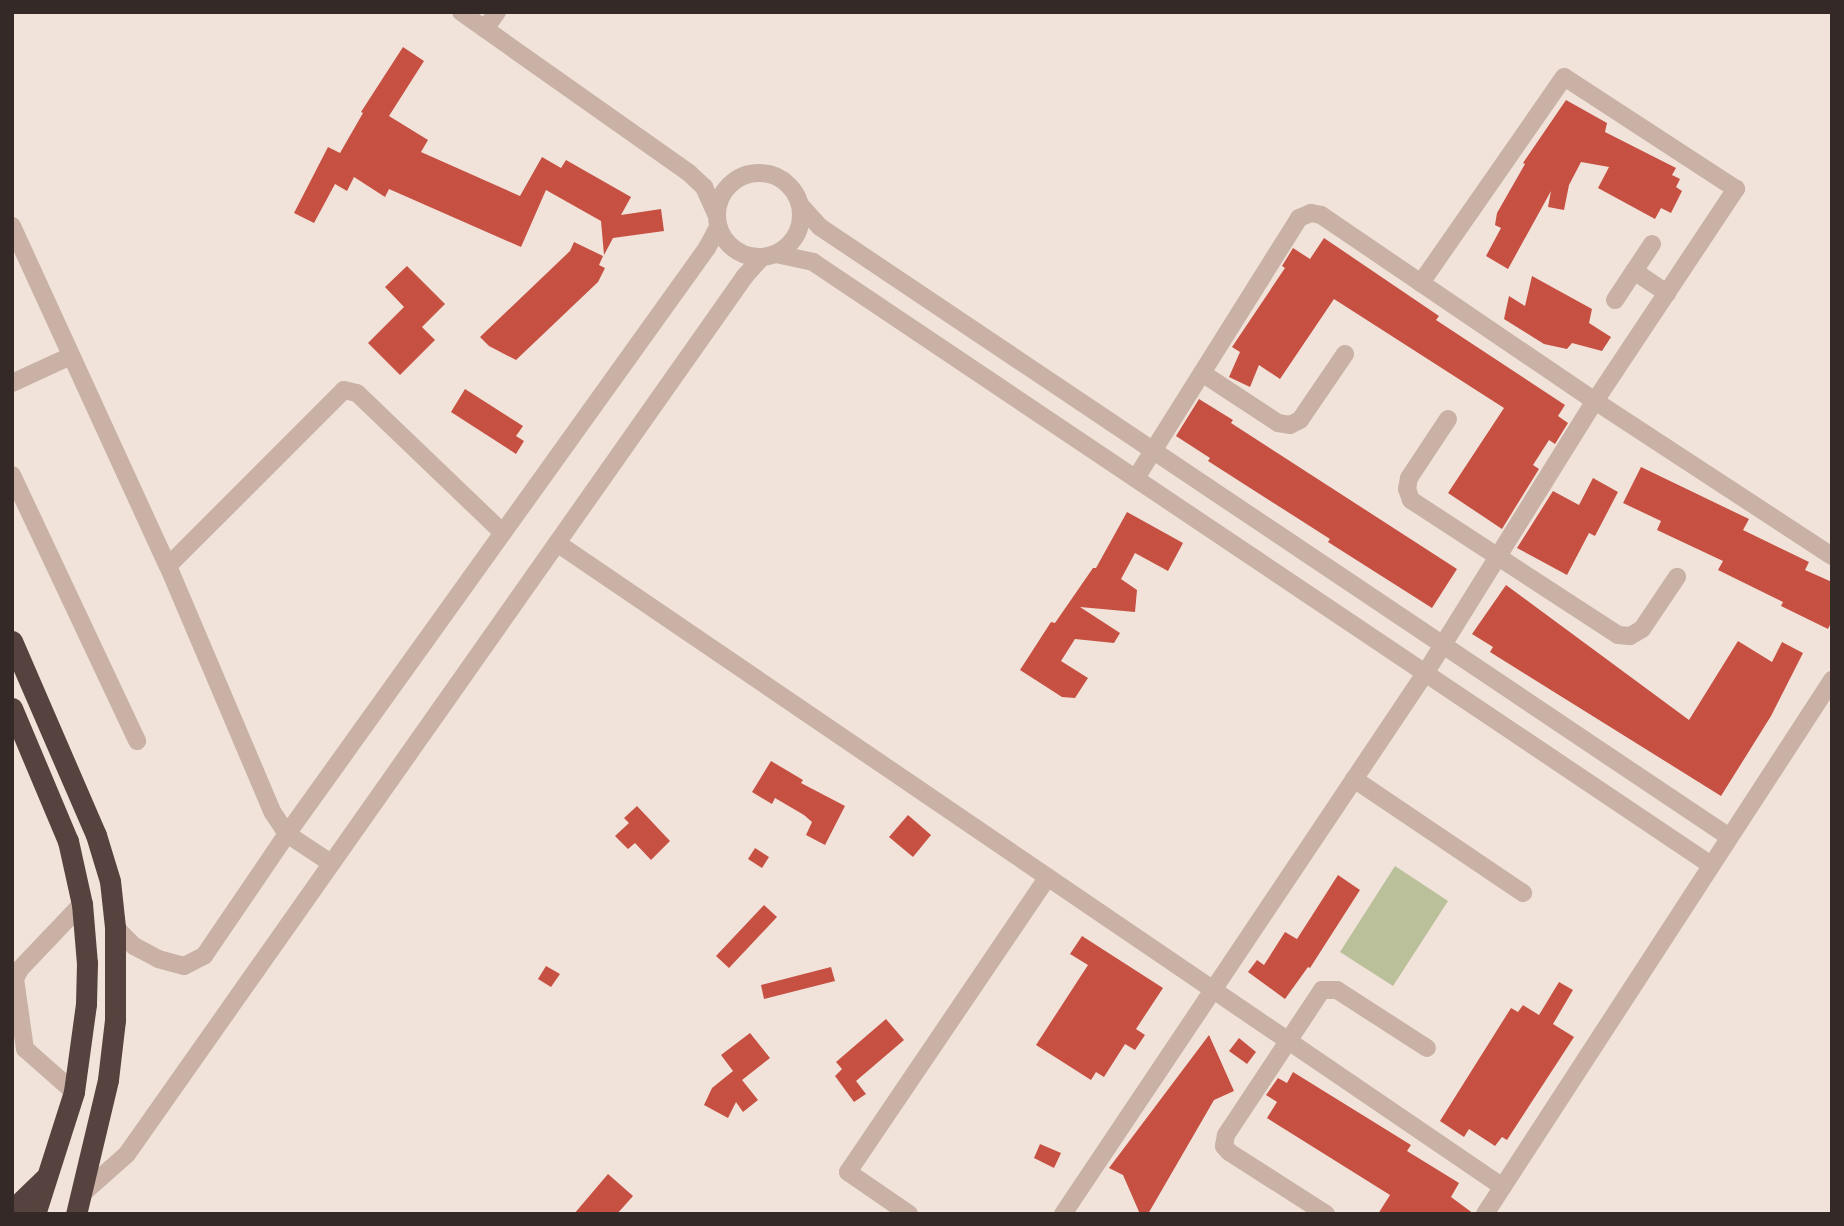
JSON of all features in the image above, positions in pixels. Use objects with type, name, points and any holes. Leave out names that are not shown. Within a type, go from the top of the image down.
[{"type":"highway","points":[[12,640],[96,835],[110,881],[115,927],[115,1020],[111,1056],[81,1207]]},
{"type":"highway","points":[[14,716],[68,841],[82,904],[87,963],[86,1004],[74,1092],[50,1172],[34,1214]]},
{"type":"highway","points":[[12,1210],[50,1172]]},
{"type":"street","points":[[461,12],[689,173],[704,187],[725,240],[735,250],[813,262],[1711,865]]},
{"type":"street","points":[[485,29],[497,12]]},
{"type":"street","points":[[1063,1214],[1426,672],[1595,401],[1736,189],[1564,77],[1421,283]]},
{"type":"street","points":[[81,1207],[128,1154],[745,276],[769,256],[788,246],[797,235],[802,221],[801,206],[796,193],[775,175],[762,172],[735,180],[712,180],[689,173]]},
{"type":"street","points":[[115,927],[134,946],[158,959],[184,966],[204,957],[287,834],[707,248],[718,221],[719,201],[735,180]]},
{"type":"street","points":[[801,206],[820,228],[1729,837]]},
{"type":"street","points":[[1136,478],[1304,214],[1321,215],[1595,401],[1832,556]]},
{"type":"street","points":[[12,226],[168,565],[267,801],[287,834],[331,863]]},
{"type":"street","points":[[1615,300],[1652,244]]},
{"type":"street","points":[[1634,271],[1667,293]]},
{"type":"street","points":[[1202,373],[1278,423],[1290,425],[1300,420],[1345,354]]},
{"type":"street","points":[[12,383],[71,356]]},
{"type":"street","points":[[168,565],[336,394],[344,390],[357,393],[503,533]]},
{"type":"street","points":[[1448,419],[1409,478],[1408,494],[1411,500],[1612,632],[1624,636],[1642,629],[1677,577]]},
{"type":"street","points":[[12,475],[137,741]]},
{"type":"street","points":[[557,543],[1503,1187]]},
{"type":"street","points":[[1485,1214],[1832,680]]},
{"type":"street","points":[[1354,779],[1523,893]]},
{"type":"street","points":[[1662,830],[1679,804]]},
{"type":"street","points":[[909,1214],[848,1172],[1048,877]]},
{"type":"street","points":[[74,1092],[19,1050],[17,973],[82,904]]},
{"type":"street","points":[[1326,1214],[1229,1152],[1224,1146],[1226,1135],[1317,994],[1332,989],[1427,1048]]},
{"type":"green space","points":[[1395,866],[1448,901],[1393,986],[1340,952]]},
{"type":"building","points":[[403,47],[424,61],[389,116],[428,140],[421,152],[520,196],[542,157],[561,168],[566,160],[631,197],[621,215],[661,209],[664,231],[613,238],[604,255],[601,221],[546,190],[521,247],[389,189],[385,197],[354,177],[347,191],[335,184],[314,223],[294,213],[328,147],[340,153],[363,113],[361,112]]},
{"type":"building","points":[[1566,100],[1607,123],[1605,132],[1676,168],[1672,175],[1680,179],[1676,187],[1682,191],[1671,213],[1661,208],[1655,219],[1598,188],[1609,167],[1581,162],[1569,185],[1564,210],[1548,207],[1551,191],[1508,269],[1486,256],[1501,228],[1495,225],[1497,213],[1525,164],[1523,163]]},
{"type":"building","points":[[1324,238],[1439,316],[1436,320],[1565,405],[1558,416],[1568,423],[1555,444],[1549,440],[1533,465],[1539,469],[1502,529],[1448,493],[1504,408],[1334,299],[1280,379],[1259,365],[1250,387],[1229,377],[1240,352],[1232,347],[1285,268],[1282,266],[1293,248],[1310,259]]},
{"type":"building","points":[[574,242],[603,256],[599,265],[605,268],[598,282],[516,360],[489,346],[480,337],[570,251]]},
{"type":"building","points":[[407,266],[445,304],[422,327],[435,340],[400,375],[368,343],[404,307],[385,287]]},
{"type":"building","points":[[1532,276],[1592,309],[1589,323],[1611,337],[1602,351],[1572,343],[1567,349],[1544,344],[1504,319],[1509,296],[1525,306]]},
{"type":"building","points":[[465,389],[523,426],[516,436],[524,441],[516,454],[451,412]]},
{"type":"building","points":[[1199,399],[1233,420],[1231,423],[1457,569],[1432,608],[1328,542],[1330,539],[1208,461],[1210,458],[1176,436]]},
{"type":"building","points":[[1641,467],[1749,519],[1743,530],[1809,562],[1805,570],[1832,582],[1832,621],[1828,629],[1781,606],[1783,602],[1718,570],[1723,561],[1657,530],[1661,521],[1623,503]]},
{"type":"building","points":[[1593,478],[1618,492],[1595,536],[1589,533],[1567,575],[1517,548],[1553,491],[1579,505]]},
{"type":"building","points":[[1127,512],[1183,543],[1168,571],[1135,553],[1121,579],[1137,590],[1135,612],[1080,607],[1120,633],[1114,643],[1075,639],[1061,661],[1088,678],[1075,698],[1062,697],[1020,670],[1051,622],[1055,623],[1093,568],[1096,568]]},
{"type":"building","points":[[1506,585],[1689,720],[1738,641],[1772,662],[1782,642],[1803,653],[1771,716],[1721,796],[1490,652],[1493,647],[1472,634]]},
{"type":"building","points":[[771,761],[803,780],[801,783],[845,806],[825,845],[806,835],[812,822],[804,815],[775,798],[772,804],[752,792]]},
{"type":"building","points":[[637,806],[670,841],[651,860],[635,843],[628,849],[615,836],[629,823],[624,818]]},
{"type":"building","points":[[908,815],[931,835],[913,857],[889,837]]},
{"type":"building","points":[[755,848],[769,857],[762,868],[748,859]]},
{"type":"building","points":[[1338,875],[1360,890],[1310,968],[1308,967],[1285,999],[1248,972],[1257,960],[1264,965],[1285,932],[1297,939]]},
{"type":"building","points":[[764,905],[777,917],[729,968],[716,956]]},
{"type":"building","points":[[1082,936],[1163,988],[1136,1029],[1145,1035],[1135,1050],[1125,1044],[1104,1077],[1096,1072],[1091,1080],[1036,1045],[1088,965],[1070,954]]},
{"type":"building","points":[[546,966],[560,974],[551,987],[538,979]]},
{"type":"building","points":[[831,967],[835,981],[764,999],[761,985]]},
{"type":"building","points":[[1559,982],[1573,990],[1553,1024],[1574,1037],[1507,1140],[1502,1137],[1495,1146],[1469,1129],[1464,1137],[1440,1121],[1511,1008],[1518,1012],[1523,1005],[1539,1015]]},
{"type":"building","points":[[886,1019],[904,1040],[856,1081],[866,1094],[854,1102],[835,1076],[842,1069],[836,1062]]},
{"type":"building","points":[[750,1033],[770,1058],[742,1080],[758,1100],[743,1112],[736,1102],[728,1118],[704,1105],[712,1088],[733,1071],[721,1055]]},
{"type":"building","points":[[1209,1035],[1234,1091],[1214,1100],[1148,1214],[1140,1214],[1123,1175],[1109,1168]]},
{"type":"building","points":[[1239,1038],[1256,1052],[1247,1064],[1229,1051]]},
{"type":"building","points":[[1293,1072],[1411,1145],[1407,1151],[1459,1183],[1451,1197],[1474,1214],[1378,1214],[1390,1195],[1267,1118],[1277,1102],[1266,1095],[1278,1078],[1287,1083]]},
{"type":"building","points":[[1040,1144],[1061,1153],[1054,1168],[1034,1158]]},
{"type":"building","points":[[608,1174],[633,1196],[617,1214],[574,1214]]}]
